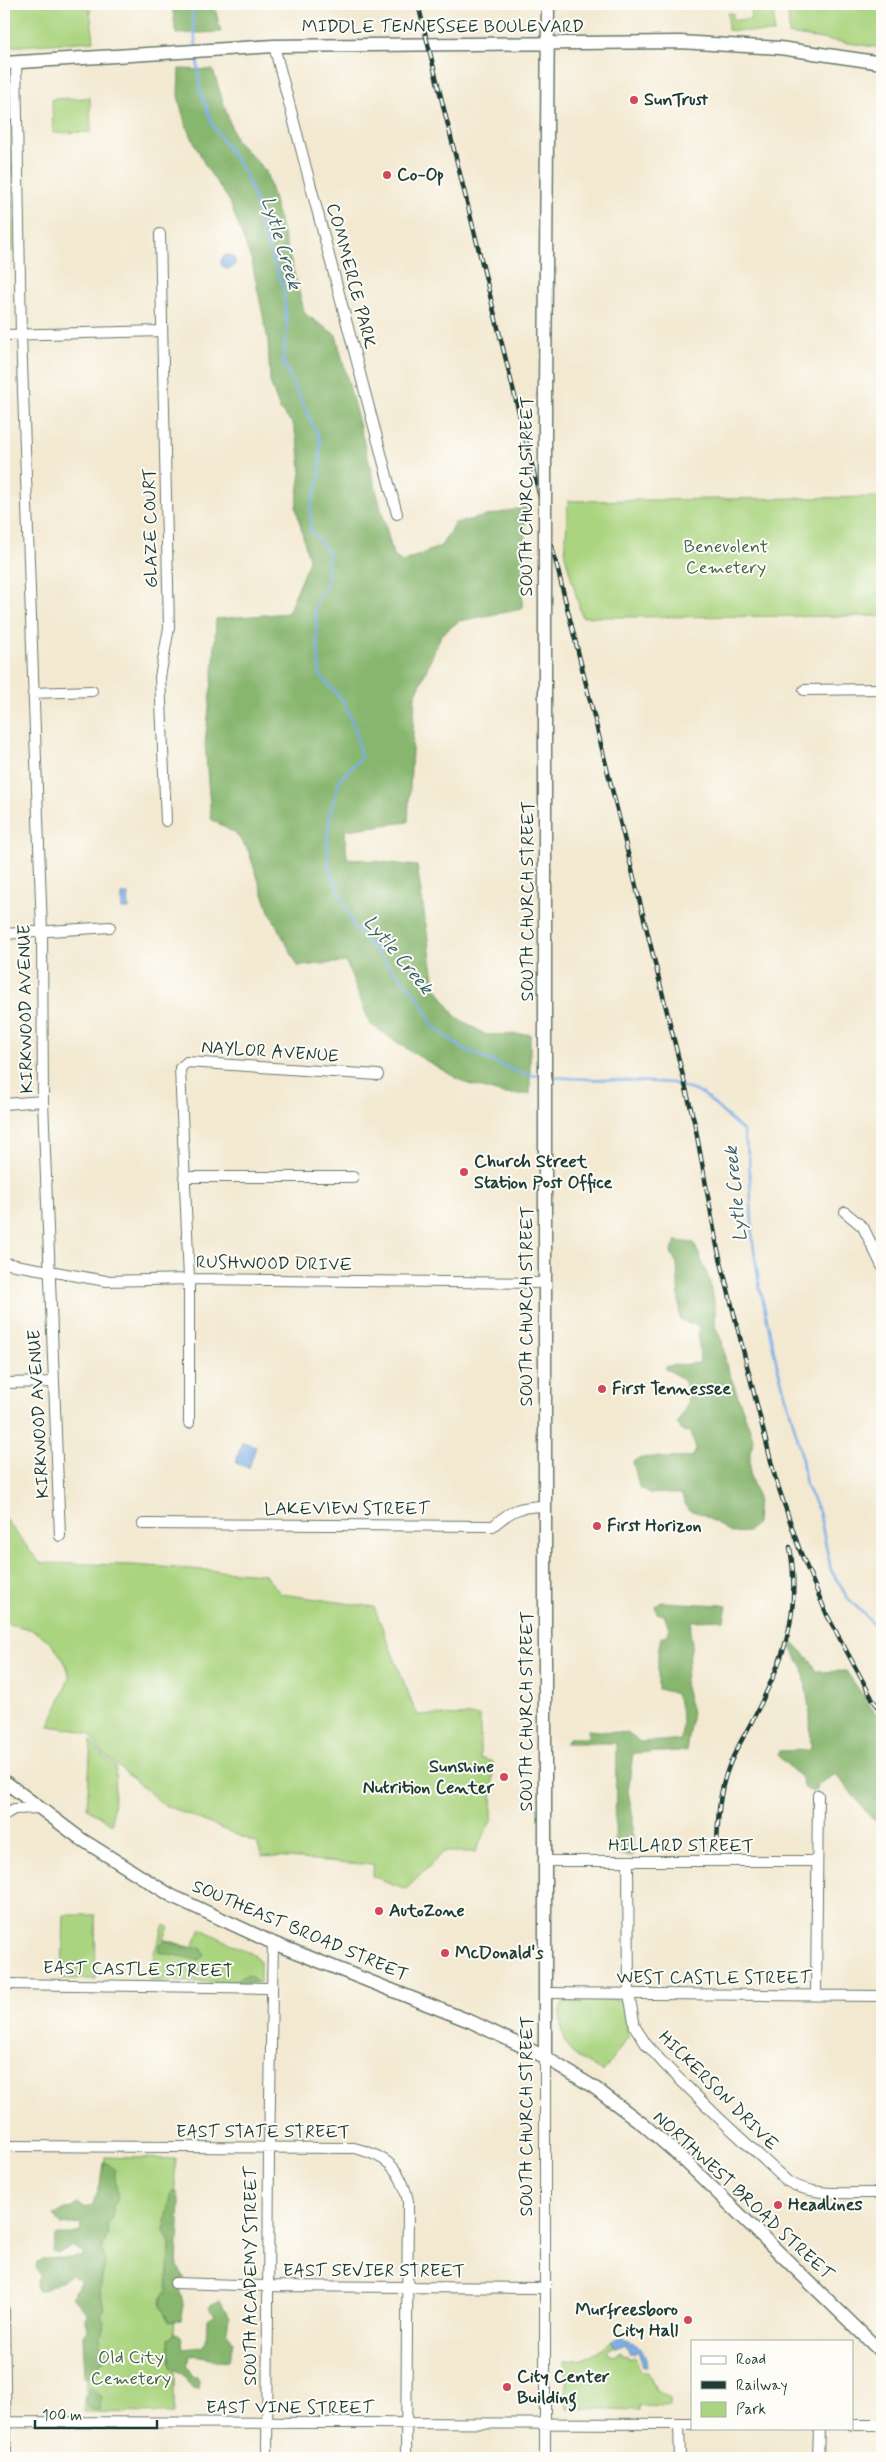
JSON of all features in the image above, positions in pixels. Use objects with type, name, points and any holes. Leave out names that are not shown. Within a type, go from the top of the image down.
[{"type":"main road","name":"SOUTH CHURCH STREET","points":[[545,2057],[545,394],[548,4]]},
{"type":"main road","name":"MIDDLE TENNESSEE BOULEVARD","points":[[10,62],[274,46],[708,44],[780,48],[882,63]]},
{"type":"main road","name":"SOUTHEAST BROAD STREET","points":[[4,1781],[81,1839],[172,1896],[273,1943],[472,2022],[545,2057]]},
{"type":"main road","name":"NORTHWEST BROAD STREET","points":[[545,2057],[595,2088],[644,2125],[687,2163],[882,2353]]},
{"type":"street","name":"COMMERCE PARK","points":[[274,46],[397,514]]},
{"type":"street","name":"KIRKWOOD AVENUE","points":[[10,62],[42,931],[43,1101],[60,1536]]},
{"type":"street","name":"GLAZE COURT","points":[[160,234],[169,628],[160,677],[166,821]]},
{"type":"street","points":[[4,335],[162,331]]},
{"type":"street","points":[[804,690],[882,689]]},
{"type":"street","points":[[33,693],[92,691]]},
{"type":"street","points":[[4,934],[110,927]]},
{"type":"street","name":"NAYLOR AVENUE","points":[[189,1423],[189,1279],[180,1068],[187,1062],[378,1075]]},
{"type":"street","points":[[4,1104],[43,1101]]},
{"type":"street","points":[[184,1177],[353,1177]]},
{"type":"street","points":[[845,1212],[863,1226],[882,1266]]},
{"type":"street","name":"RUSHWOOD DRIVE","points":[[4,1263],[106,1281],[189,1279],[545,1283]]},
{"type":"street","points":[[4,1383],[53,1382]]},
{"type":"street","name":"LAKEVIEW STREET","points":[[143,1524],[493,1526],[505,1515],[520,1507],[544,1506]]},
{"type":"street","points":[[816,1995],[818,1795]]},
{"type":"street","points":[[4,1815],[14,1808],[40,1808]]},
{"type":"street","name":"HILLARD STREET","points":[[545,1861],[628,1863],[817,1862]]},
{"type":"street","name":"HICKERSON DRIVE","points":[[628,1863],[629,1994],[635,2027],[646,2044],[721,2120],[787,2181],[799,2188],[814,2192],[882,2193]]},
{"type":"street","name":"SOUTH ACADEMY STREET","points":[[267,2458],[268,2149],[273,1943]]},
{"type":"street","name":"EAST CASTLE STREET","points":[[4,1984],[271,1988]]},
{"type":"street","name":"WEST CASTLE STREET","points":[[545,1992],[882,1996]]},
{"type":"street","name":"SOUTH CHURCH STREET","points":[[545,2057],[544,2288],[546,2458]]},
{"type":"street","name":"EAST STATE STREET","points":[[4,2146],[354,2148],[372,2152],[395,2169],[404,2183],[408,2202],[406,2458]]},
{"type":"street","name":"EAST SEVIER STREET","points":[[175,2283],[407,2288],[544,2288]]},
{"type":"street","points":[[4,2310],[6,2458]]},
{"type":"street","name":"EAST VINE STREET","points":[[5,2422],[407,2425],[691,2424]]},
{"type":"street","points":[[679,2424],[680,2458]]},
{"type":"street","points":[[854,2425],[882,2425]]},
{"type":"street","points":[[818,2430],[818,2458]]},
{"type":"green space","points":[[4,4],[89,4],[94,41],[4,47]]},
{"type":"green space","points":[[172,4],[214,4],[221,32],[176,34]]},
{"type":"green space","points":[[753,4],[774,4],[774,33],[728,30],[728,13],[733,13],[733,20],[750,20]]},
{"type":"green space","points":[[788,4],[882,4],[882,48],[789,34]]},
{"type":"green space","points":[[179,69],[213,70],[235,139],[266,171],[305,314],[336,335],[393,555],[402,562],[441,546],[455,523],[526,507],[522,609],[459,621],[441,635],[415,697],[408,822],[345,830],[347,858],[417,866],[435,985],[455,1016],[486,1035],[530,1034],[530,1094],[503,1094],[465,1083],[413,1053],[370,1024],[346,962],[298,966],[269,911],[248,850],[236,834],[211,819],[205,744],[214,662],[216,619],[288,613],[309,560],[296,508],[301,472],[299,448],[293,424],[280,410],[270,382],[268,340],[252,262],[229,200],[206,167],[185,123],[178,96]]},
{"type":"green space","points":[[4,77],[10,77],[14,251],[4,251]]},
{"type":"green space","points":[[90,98],[91,132],[53,133],[52,99]]},
{"type":"green space","name":"Benevolent Cemetery","points":[[882,497],[882,616],[582,617],[565,555],[568,501]]},
{"type":"green space","points":[[676,1241],[694,1243],[709,1279],[715,1307],[715,1327],[722,1341],[726,1364],[754,1440],[750,1451],[750,1476],[758,1498],[756,1523],[748,1532],[731,1533],[703,1514],[688,1510],[681,1494],[650,1493],[639,1487],[633,1461],[647,1457],[685,1458],[693,1456],[696,1450],[691,1432],[682,1431],[677,1423],[686,1407],[688,1392],[681,1379],[665,1369],[667,1366],[700,1363],[698,1325],[689,1324],[680,1319],[677,1264],[671,1252]]},
{"type":"green space","points":[[4,1517],[40,1563],[132,1565],[264,1574],[281,1594],[374,1607],[417,1715],[480,1716],[480,1758],[493,1762],[492,1819],[475,1852],[444,1852],[406,1889],[372,1876],[374,1865],[262,1856],[257,1843],[164,1805],[102,1753],[90,1734],[49,1726],[69,1679],[69,1673],[59,1653],[43,1636],[30,1629],[4,1623]]},
{"type":"green space","points":[[662,1602],[727,1606],[724,1620],[692,1621],[690,1632],[692,1643],[684,1684],[692,1712],[686,1751],[633,1753],[628,1791],[633,1818],[633,1856],[615,1855],[616,1743],[565,1743],[569,1738],[588,1738],[588,1730],[627,1733],[640,1742],[681,1740],[682,1716],[677,1698],[674,1693],[658,1689],[658,1652],[661,1637],[668,1634],[669,1628],[664,1615],[657,1613],[655,1606]]},
{"type":"green space","points":[[794,1643],[811,1661],[817,1672],[846,1671],[882,1723],[882,1819],[873,1820],[836,1774],[818,1784],[812,1792],[803,1787],[801,1778],[778,1756],[780,1751],[811,1750],[810,1715],[803,1668],[791,1648]]},
{"type":"green space","points":[[91,1740],[101,1755],[116,1767],[112,1824],[87,1808]]},
{"type":"green space","points":[[64,1915],[95,1915],[96,1979],[62,1979]]},
{"type":"green space","points":[[164,1925],[169,1927],[164,1939],[192,1948],[201,1929],[255,1955],[260,1962],[260,1983],[149,1981],[154,1953]]},
{"type":"green space","points":[[165,1940],[185,1947],[201,1947],[205,1954],[199,1960],[159,1952],[159,1945]]},
{"type":"green space","points":[[247,1975],[255,1979],[256,1983],[235,1984],[233,1981]]},
{"type":"green space","points":[[571,1998],[624,2000],[628,2037],[603,2072],[573,2054],[565,2042],[562,2034],[561,2009],[564,2001]]},
{"type":"green space","name":"Old City Cemetery","points":[[105,2157],[175,2159],[174,2413],[84,2412]]},
{"type":"green space","points":[[103,2163],[107,2163],[114,2169],[118,2200],[113,2206],[113,2216],[107,2225],[108,2233],[102,2249],[105,2262],[100,2291],[104,2307],[101,2316],[105,2323],[103,2332],[99,2336],[101,2346],[104,2349],[104,2361],[100,2364],[102,2370],[91,2378],[85,2376],[83,2335],[88,2328],[86,2321],[87,2313],[72,2296],[80,2285],[80,2280],[70,2275],[50,2287],[37,2290],[36,2285],[40,2275],[36,2267],[37,2262],[42,2259],[83,2257],[83,2252],[71,2246],[58,2254],[53,2252],[55,2235],[68,2235],[80,2232],[81,2227],[80,2223],[61,2225],[54,2215],[61,2210],[73,2208],[78,2203],[84,2208],[92,2206],[100,2185]]},
{"type":"green space","points":[[172,2191],[177,2191],[180,2203],[177,2266],[185,2278],[180,2281],[178,2287],[183,2304],[181,2320],[169,2322],[161,2306],[162,2297],[166,2291],[169,2269],[170,2243],[164,2231]]},
{"type":"green space","points":[[220,2300],[229,2317],[227,2330],[233,2342],[229,2361],[224,2362],[195,2355],[190,2356],[186,2365],[193,2377],[197,2377],[199,2381],[198,2389],[195,2389],[192,2388],[182,2374],[171,2368],[169,2338],[177,2333],[181,2336],[183,2349],[202,2347],[206,2341],[207,2320],[215,2316],[210,2306]]},
{"type":"green space","points":[[612,2341],[614,2346],[607,2350],[608,2353],[613,2355],[620,2351],[622,2355],[626,2354],[628,2359],[635,2356],[640,2371],[648,2371],[656,2390],[670,2398],[670,2406],[639,2405],[639,2410],[567,2408],[565,2361],[584,2359]]},
{"type":"green space","points":[[89,2386],[102,2397],[99,2410],[89,2409],[86,2404]]},
{"type":"water","points":[[228,255],[233,257],[235,262],[233,267],[228,269],[223,267],[221,262],[223,257]]},
{"type":"water","points":[[122,894],[128,894],[129,909],[122,909]]},
{"type":"water","points":[[242,1442],[256,1446],[249,1468],[236,1463]]},
{"type":"water","points":[[621,2338],[632,2341],[640,2347],[647,2366],[643,2366],[638,2351],[630,2354],[626,2344],[615,2348],[612,2341]]},
{"type":"waterway","name":"Lytle Creek","points":[[191,4],[196,47]]},
{"type":"waterway","name":"Lytle Creek","points":[[197,55],[200,90],[213,126],[246,175],[256,203],[260,226],[283,286],[287,326],[283,362],[320,440],[320,476],[310,510],[311,531],[328,551],[328,579],[315,606],[320,675],[344,702],[355,729],[361,758],[340,779],[331,809],[327,839],[329,868],[355,929],[420,999],[433,1026],[463,1049],[523,1074],[540,1076]]},
{"type":"waterway","name":"Lytle Creek","points":[[548,1077],[673,1083],[703,1094],[743,1131],[749,1157],[753,1243],[759,1283],[777,1365],[800,1447],[806,1486],[819,1512],[831,1570],[847,1597],[882,1633]]},
{"type":"railway","points":[[418,4],[695,1125],[717,1246],[775,1477],[800,1551],[827,1615],[873,1700],[882,1712]]},
{"type":"railway","points":[[717,1844],[720,1804],[729,1766],[775,1674],[788,1634],[792,1614],[793,1593],[790,1547]]},
{"type":"place","name":"SunTrust","points":[[634,100]]},
{"type":"place","name":"Co-Op","points":[[387,175]]},
{"type":"place","name":"Church Street Station Post Office","points":[[464,1172]]},
{"type":"place","name":"First Tennessee","points":[[602,1389]]},
{"type":"place","name":"First Horizon","points":[[597,1526]]},
{"type":"place","name":"Sunshine Nutrition Center","points":[[504,1777]]},
{"type":"place","name":"AutoZone","points":[[379,1911]]},
{"type":"place","name":"McDonald's","points":[[445,1953]]},
{"type":"place","name":"Headlines","points":[[778,2205]]},
{"type":"place","name":"Murfreesboro City Hall","points":[[688,2320]]},
{"type":"place","name":"City Center Building","points":[[507,2387]]}]
